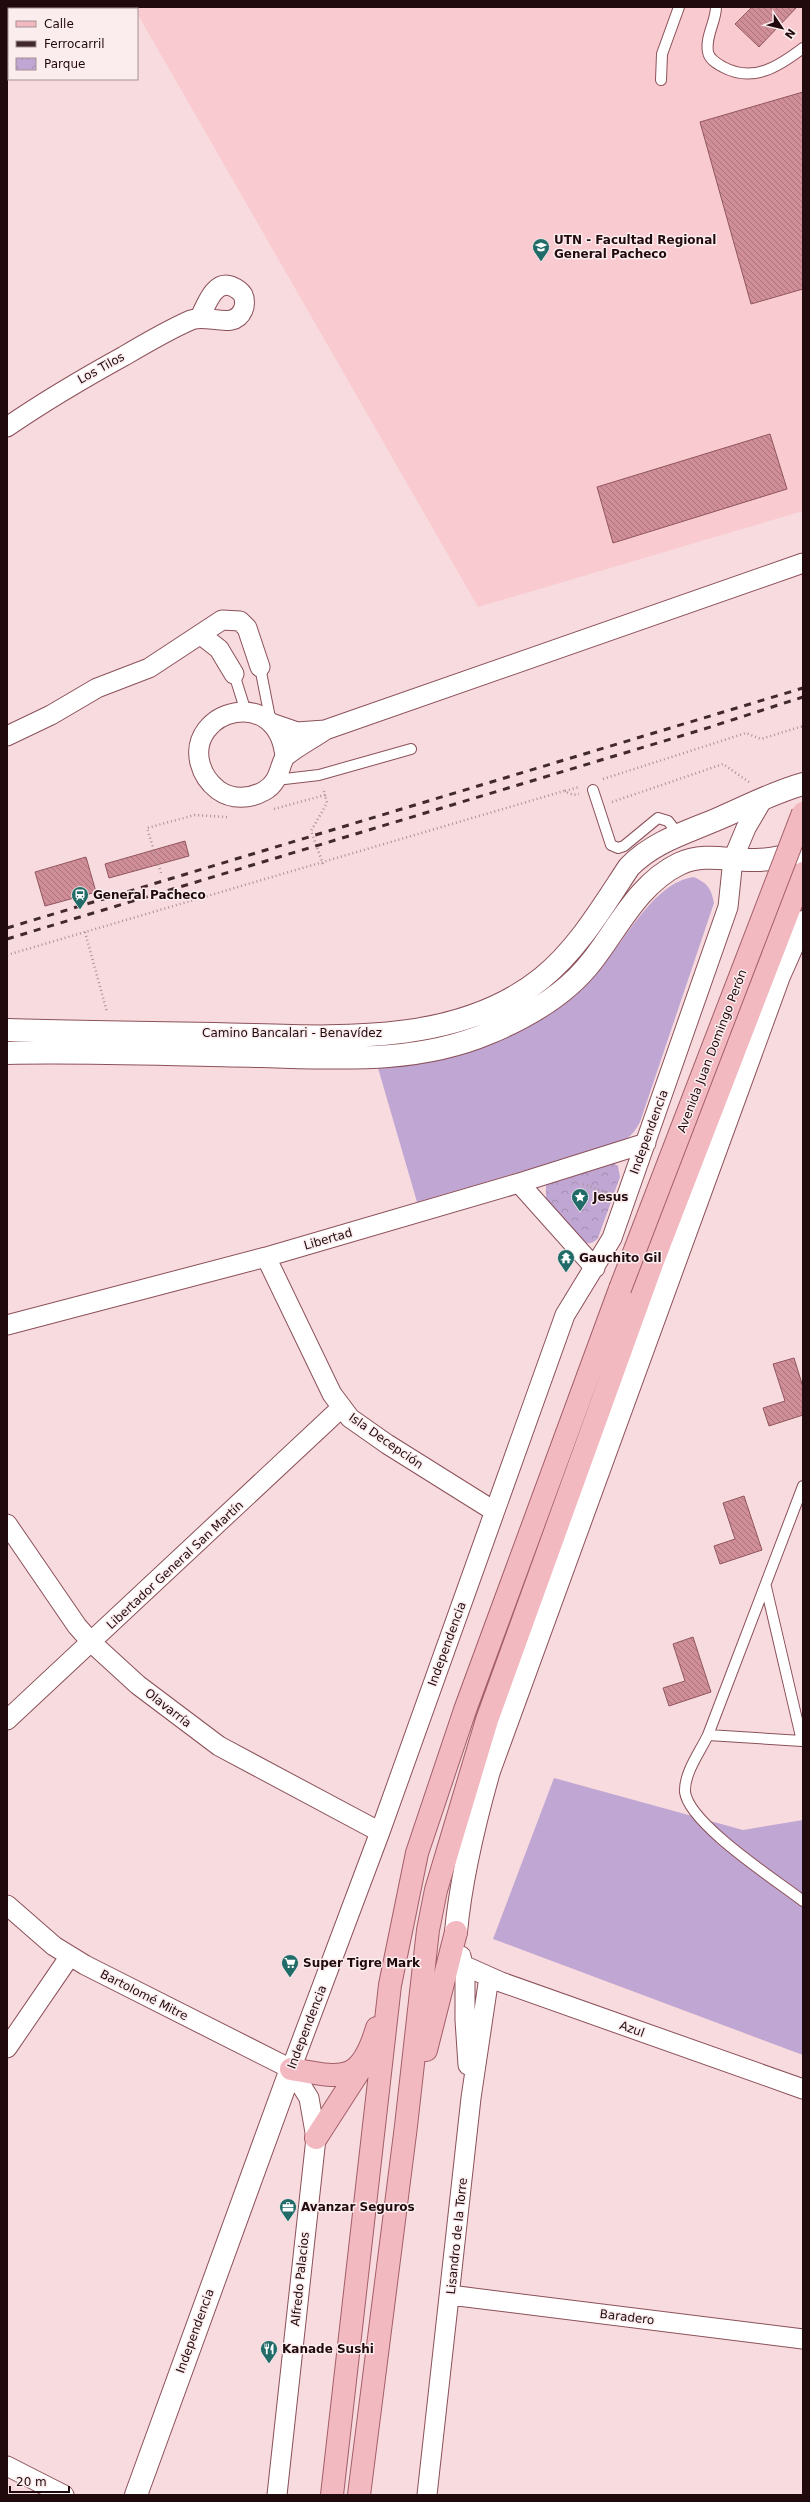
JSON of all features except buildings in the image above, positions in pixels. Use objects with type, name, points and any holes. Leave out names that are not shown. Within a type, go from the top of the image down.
[{"type":"main road","name":"Camino Bancalari - Benavídez","points":[[7,1030],[376,1034],[413,1031],[474,1015],[510,998],[541,979],[565,957],[629,867],[641,855],[679,835],[766,797],[803,784]]},
{"type":"main road","name":"Avenida Juan Domingo Perón","points":[[390,1985],[417,1853],[433,1802],[620,1289],[803,813]]},
{"type":"main road","name":"Camino Bancalari - Benavídez","points":[[7,1053],[361,1058],[418,1054],[446,1049],[490,1033],[514,1022],[546,1003],[569,986],[591,963],[626,912],[644,891],[677,865],[708,856],[733,859],[770,860],[803,851]]},
{"type":"main road","points":[[359,2495],[406,2126],[428,1930],[447,1852],[487,1720],[653,1261],[803,873]]},
{"type":"main road","points":[[406,2126],[456,1932],[465,1865],[489,1771],[779,976],[803,922]]},
{"type":"main road","points":[[316,2138],[363,2064],[372,2045],[390,1985]]},
{"type":"main road","points":[[332,2495],[390,1985]]},
{"type":"main road","points":[[291,2069],[320,2074],[344,2075],[363,2064]]},
{"type":"main road","name":"Independencia","points":[[136,2495],[291,2069]]},
{"type":"street","name":"Los Tilos","points":[[7,427],[56,393],[170,330],[200,317]]},
{"type":"street","points":[[271,723],[297,732],[325,730],[803,562]]},
{"type":"street","points":[[7,736],[51,715],[97,688],[149,668],[201,636],[222,620],[240,621],[247,628],[260,667]]},
{"type":"street","points":[[201,636],[219,649],[234,674]]},
{"type":"street","points":[[246,712],[260,715],[271,723],[279,733],[284,745],[285,758],[276,780],[266,790],[259,793],[237,797],[217,789],[203,772],[199,758],[200,743],[207,729],[218,719],[232,713],[246,712]]},
{"type":"street","points":[[285,758],[325,730]]},
{"type":"street","name":"Independencia","points":[[291,2069],[380,1832],[565,1315],[612,1238],[728,907],[733,859],[746,828],[766,797]]},
{"type":"street","name":"Libertad","points":[[7,1325],[266,1257],[519,1183],[646,1143]]},
{"type":"street","points":[[519,1183],[595,1268]]},
{"type":"street","name":"Isla Decepción","points":[[266,1257],[332,1394],[341,1408],[350,1418],[387,1444],[494,1511]]},
{"type":"street","name":"Libertador General San Martín","points":[[7,1720],[92,1643],[341,1408]]},
{"type":"street","name":"Olavarría","points":[[7,1524],[77,1626],[92,1643],[138,1685],[219,1746],[380,1832]]},
{"type":"street","name":"Bartolomé Mitre","points":[[7,1905],[38,1934],[70,1956],[291,2069]]},
{"type":"street","points":[[456,1932],[465,1976],[464,2020],[471,2098]]},
{"type":"street","points":[[7,2048],[70,1956]]},
{"type":"street","name":"Azul","points":[[463,1965],[489,1977],[803,2090]]},
{"type":"street","name":"Lisandro de la Torre","points":[[427,2495],[471,2098],[489,1977]]},
{"type":"street","name":"Alfredo Palacios","points":[[277,2495],[316,2138],[309,2098],[291,2069]]},
{"type":"street","name":"Baradero","points":[[450,2295],[803,2339]]},
{"type":"street","points":[[7,2466],[64,2495]]},
{"type":"lane","points":[[661,80],[662,54],[679,7]]},
{"type":"lane","points":[[716,7],[708,45],[708,53],[718,64],[733,72],[747,75],[765,72],[780,65],[803,48]]},
{"type":"lane","points":[[260,667],[271,723]]},
{"type":"lane","points":[[234,674],[246,712]]},
{"type":"lane","points":[[276,780],[319,775],[411,749]]},
{"type":"lane","points":[[590,787],[611,845],[618,848],[624,846],[658,818],[668,821],[679,835]]},
{"type":"lane","points":[[803,1486],[766,1587],[708,1735],[688,1775],[685,1791],[688,1805],[703,1823],[803,1901]]},
{"type":"lane","points":[[708,1735],[802,1741],[766,1587]]},
{"type":"path","points":[[602,779],[746,733],[761,739],[803,726]]},
{"type":"path","points":[[598,806],[723,764],[766,797]]},
{"type":"path","points":[[319,775],[327,803],[311,831],[323,864]]},
{"type":"path","points":[[564,792],[573,795],[590,787]]},
{"type":"path","points":[[7,955],[323,864],[564,792],[590,787]]},
{"type":"path","points":[[270,810],[324,795]]},
{"type":"path","points":[[161,873],[147,828],[195,815],[232,817]]},
{"type":"path","points":[[85,932],[113,1032]]},
{"type":"path","points":[[576,1182],[626,1199]]},
{"type":"shaded area","name":"UTN - Facultad Regional General Pacheco","points":[[133,7],[803,7],[803,511],[478,607],[138,15],[138,8]]},
{"type":"green space","points":[[694,877],[708,887],[712,894],[714,903],[640,1122],[628,1138],[617,1144],[417,1202],[378,1068],[430,1061],[473,1050],[493,1042],[534,1020],[591,979],[650,904],[664,891],[678,882]]},
{"type":"green space","points":[[613,1163],[618,1166],[620,1177],[598,1238],[592,1243],[587,1243],[582,1241],[571,1231],[546,1199],[546,1185],[552,1181]]},
{"type":"green space","points":[[554,1778],[743,1830],[803,1820],[803,2055],[493,1939]]},
{"type":"railway","points":[[7,928],[803,688]]},
{"type":"railway","points":[[7,939],[704,729],[803,697]]},
{"type":"place","name":"UTN - Facultad Regional General Pacheco","points":[[541,262]]},
{"type":"place","name":"General Pacheco","points":[[80,910]]},
{"type":"place","name":"Jesus","points":[[580,1212]]},
{"type":"place","name":"Gauchito Gil","points":[[566,1273]]},
{"type":"place","name":"Super Tigre Mark","points":[[290,1978]]},
{"type":"place","name":"Avanzar Seguros","points":[[288,2222]]},
{"type":"place","name":"Kanade Sushi","points":[[269,2364]]}]
